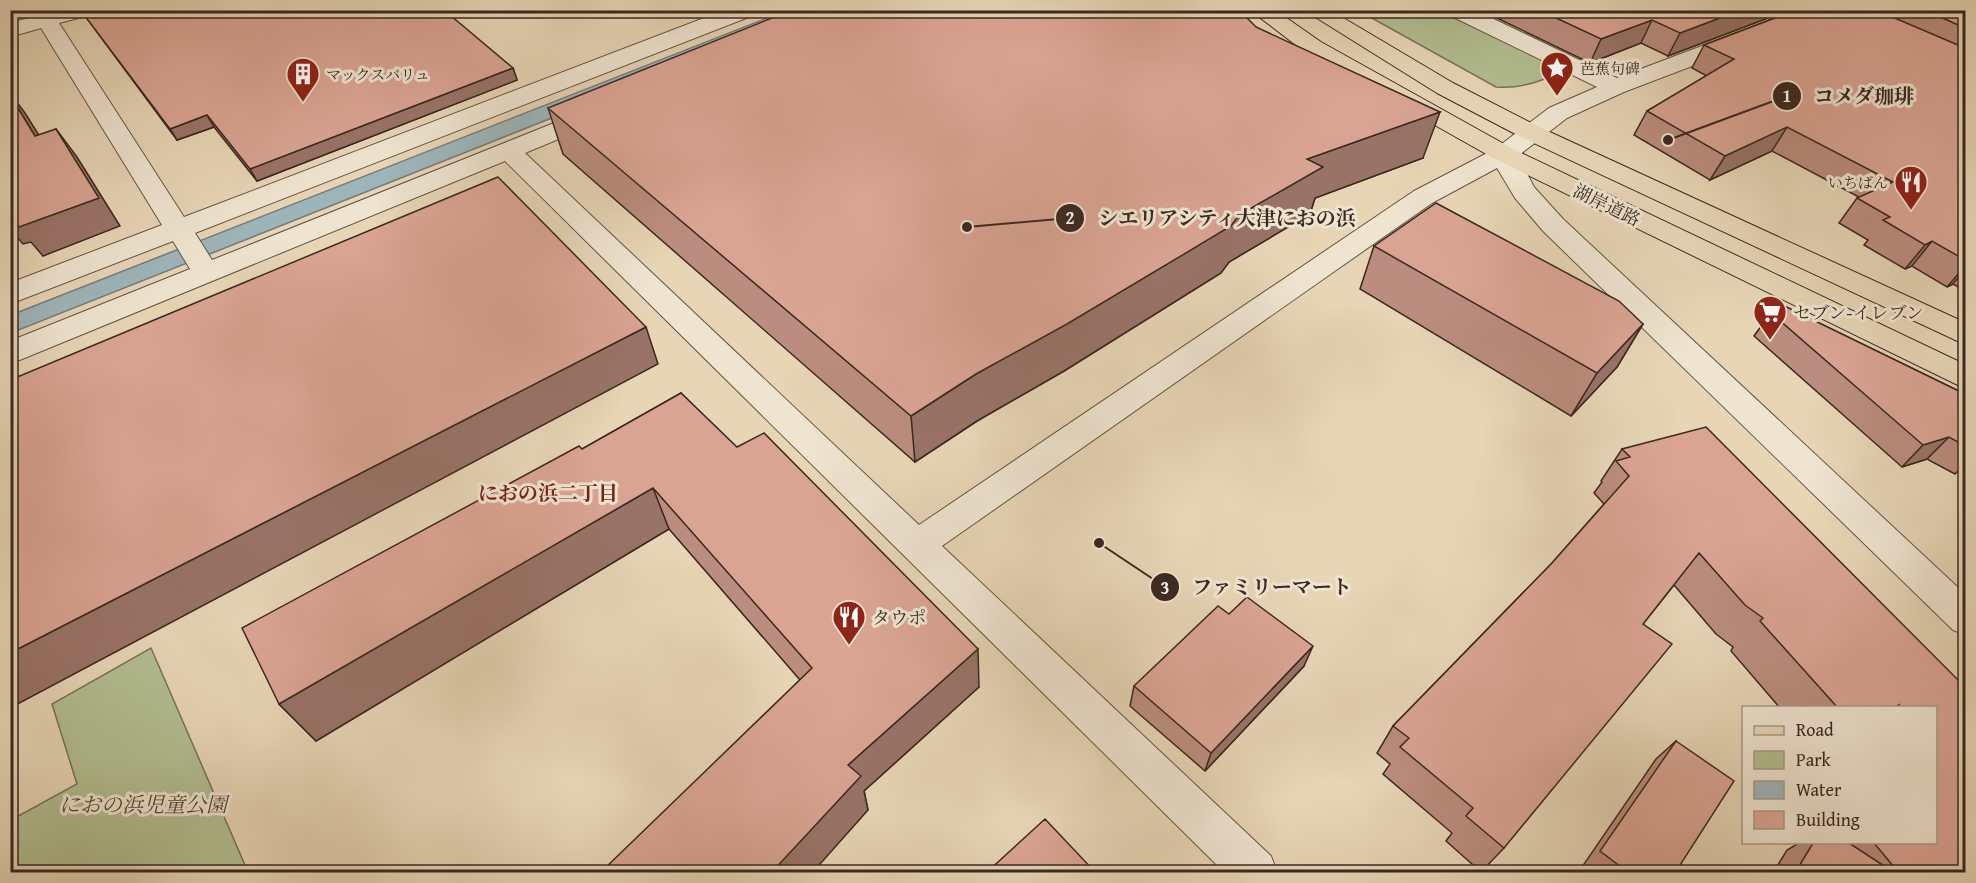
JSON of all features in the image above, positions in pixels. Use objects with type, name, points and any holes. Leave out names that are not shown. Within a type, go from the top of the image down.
[{"type":"main road","name":"湖岸道路","points":[[1260,10],[1313,47],[1504,154],[1965,378]]},
{"type":"main road","name":"湖岸道路","points":[[1314,10],[1426,77],[1532,133],[1965,335]]},
{"type":"street","points":[[10,30],[43,16],[82,10]]},
{"type":"street","points":[[10,353],[192,251],[747,10]]},
{"type":"street","points":[[1457,10],[1616,87]]},
{"type":"street","points":[[918,545],[1423,198],[1504,154],[1558,113],[1616,87],[1829,12]]},
{"type":"street","points":[[43,16],[192,251]]},
{"type":"street","points":[[10,294],[192,251],[508,150],[623,104]]},
{"type":"street","points":[[508,150],[1256,873]]},
{"type":"street","points":[[1504,154],[1513,177],[1526,197],[1553,225],[1965,619]]},
{"type":"green space","points":[[1359,11],[1445,11],[1559,66],[1563,72],[1522,86],[1496,87]]},
{"type":"green space","name":"におの浜児童公園","points":[[151,648],[248,872],[11,872],[11,820],[77,784],[52,704]]},
{"type":"water","points":[[785,11],[821,11],[11,333],[11,315]]},
{"type":"building","name":"マックスバリュ","points":[[103,10],[444,10],[513,68],[250,169],[207,115],[170,129],[85,16]]},
{"type":"building","points":[[792,10],[1239,10],[1256,27],[1440,112],[1307,159],[1323,167],[1239,215],[1231,226],[1067,324],[976,374],[911,416],[548,108]]},
{"type":"building","points":[[1539,10],[1741,10],[1680,33],[1652,20],[1601,39]]},
{"type":"building","points":[[1796,10],[1876,10],[1965,48],[1965,260],[1932,241],[1925,245],[1883,220],[1890,217],[1857,198],[1893,182],[1787,127],[1725,156],[1647,111],[1734,59],[1704,45]]},
{"type":"building","points":[[1925,10],[1965,10],[1965,28]]},
{"type":"building","points":[[10,95],[35,136],[56,129],[99,198],[19,227],[10,212]]},
{"type":"building","points":[[498,177],[646,327],[10,653],[10,380]]},
{"type":"building","points":[[1436,203],[1619,301],[1643,324],[1597,373],[1374,246]]},
{"type":"building","points":[[1778,303],[1965,394],[1965,446],[1949,437],[1923,445],[1771,313]]},
{"type":"building","points":[[681,393],[737,447],[764,433],[978,649],[848,765],[861,776],[771,873],[600,873],[812,668],[653,488],[279,704],[242,628],[579,446],[582,449]]},
{"type":"building","points":[[1706,427],[1965,687],[1965,873],[1899,873],[1875,844],[1937,844],[1937,706],[1836,706],[1760,621],[1763,618],[1745,605],[1699,553],[1643,624],[1672,644],[1504,848],[1466,816],[1473,808],[1400,747],[1409,738],[1393,726],[1552,563],[1629,476],[1616,461],[1630,457],[1622,449]]},
{"type":"building","points":[[1247,597],[1313,646],[1211,753],[1134,686],[1218,606],[1229,614]]},
{"type":"building","points":[[1676,741],[1734,781],[1675,873],[1629,873],[1600,851]]},
{"type":"building","points":[[1045,819],[1096,873],[986,873]]},
{"type":"building","points":[[1812,844],[1851,844],[1895,873],[1795,873]]},
{"type":"place","name":"芭蕉句碑","points":[[1557,97]]},
{"type":"place","name":"マックスバリュ","points":[[303,103]]},
{"type":"place","name":"コメダ珈琲","points":[[1668,140]]},
{"type":"place","name":"いちばん","points":[[1911,211]]},
{"type":"place","name":"シエリアシティ大津におの浜","points":[[967,227]]},
{"type":"place","name":"セブン-イレブン","points":[[1770,341]]},
{"type":"place","name":"ファミリーマート","points":[[1099,543]]},
{"type":"place","name":"タウポ","points":[[849,646]]},
{"type":"district","name":"におの浜二丁目","points":[[548,492]]}]
